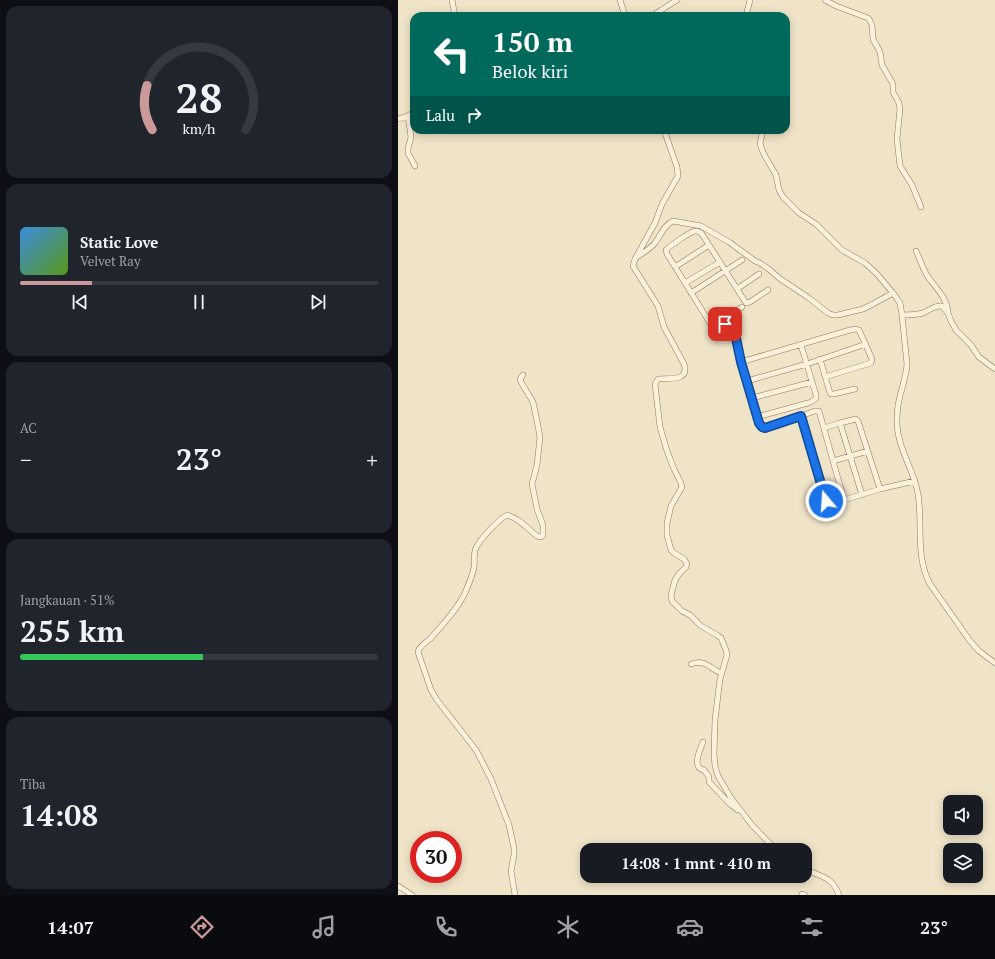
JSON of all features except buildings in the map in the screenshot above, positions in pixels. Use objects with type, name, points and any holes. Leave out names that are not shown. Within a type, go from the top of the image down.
[{"type":"street","points":[[452,0],[454,12]]},
{"type":"street","points":[[620,0],[624,12]]},
{"type":"street","points":[[658,12],[677,0]]},
{"type":"street","points":[[747,12],[750,0]]},
{"type":"street","points":[[825,0],[836,6],[868,18],[871,22],[873,39],[880,52],[882,65],[893,84],[893,92],[899,103],[900,108],[897,139],[900,166],[912,185],[921,207]]},
{"type":"street","points":[[398,119],[408,116],[410,130]]},
{"type":"street","points":[[411,134],[408,153],[415,166]]},
{"type":"street","points":[[665,134],[677,167],[678,176],[662,204],[655,223],[633,263],[635,270],[658,306],[664,327],[684,364],[685,369],[685,372],[681,376],[675,378],[658,379],[655,384],[660,427],[667,452],[682,487],[672,506],[667,523],[667,535],[671,550],[684,559],[687,564],[675,580],[671,600],[701,626],[721,638],[726,650],[721,673],[715,720],[714,759],[718,776],[731,798],[740,811],[769,843]]},
{"type":"street","points":[[761,134],[760,143],[762,150],[776,175],[779,190],[783,197],[799,214],[816,224],[842,250],[865,262],[877,274],[900,303],[907,364],[905,380],[898,406],[897,426],[904,455],[915,481],[918,494],[920,548],[925,575],[936,595],[970,641],[979,651],[995,663]]},
{"type":"street","points":[[636,257],[645,252],[655,243],[666,226],[673,221],[701,226],[729,242],[828,313],[833,315],[863,309],[893,293]]},
{"type":"street","points":[[742,307],[720,322],[713,324],[710,323],[666,253],[666,250],[672,244],[697,230],[702,234],[746,303],[752,301],[768,290]]},
{"type":"street","points":[[675,267],[709,245]]},
{"type":"street","points":[[916,251],[928,276],[940,291],[948,308],[951,321],[956,330],[971,345],[979,357],[995,370]]},
{"type":"street","points":[[691,293],[742,260]]},
{"type":"street","points":[[685,283],[720,262]]},
{"type":"street","points":[[737,289],[760,274]]},
{"type":"street","points":[[902,315],[921,313],[939,305],[942,306],[948,313]]},
{"type":"street","points":[[720,322],[728,326],[735,335],[741,362],[757,417],[763,428],[819,411],[844,500]]},
{"type":"street","points":[[741,362],[856,329],[860,332],[866,344],[872,359],[871,363],[825,377]]},
{"type":"street","points":[[747,381],[807,364],[866,344]]},
{"type":"street","points":[[757,417],[812,402],[816,398],[801,345]]},
{"type":"street","points":[[820,359],[828,390],[832,394],[855,388]]},
{"type":"street","points":[[515,895],[511,871],[514,848],[510,825],[491,779],[476,750],[431,690],[418,649],[426,643],[451,616],[465,593],[474,567],[476,548],[484,536],[501,519],[507,515],[512,517],[521,522],[537,536],[543,536],[543,525],[537,510],[532,484],[537,465],[540,437],[533,402],[520,382],[523,374]]},
{"type":"street","points":[[752,398],[812,382]]},
{"type":"street","points":[[801,416],[826,501],[830,503],[844,500],[880,489],[915,481]]},
{"type":"street","points":[[824,428],[856,419],[857,420],[880,489]]},
{"type":"street","points":[[840,423],[862,494]]},
{"type":"street","points":[[833,461],[868,451]]},
{"type":"street","points":[[691,664],[698,662],[705,663],[715,671],[721,673]]},
{"type":"street","points":[[703,742],[697,759],[698,767],[704,770],[709,777],[709,782],[727,801],[740,811]]},
{"type":"street","points":[[812,872],[834,884],[839,895]]},
{"type":"street","points":[[398,886],[412,895]]},
{"type":"route","points":[[725,324],[732,330],[736,338],[741,362],[759,423],[762,427],[765,428],[801,416],[826,501]]}]
